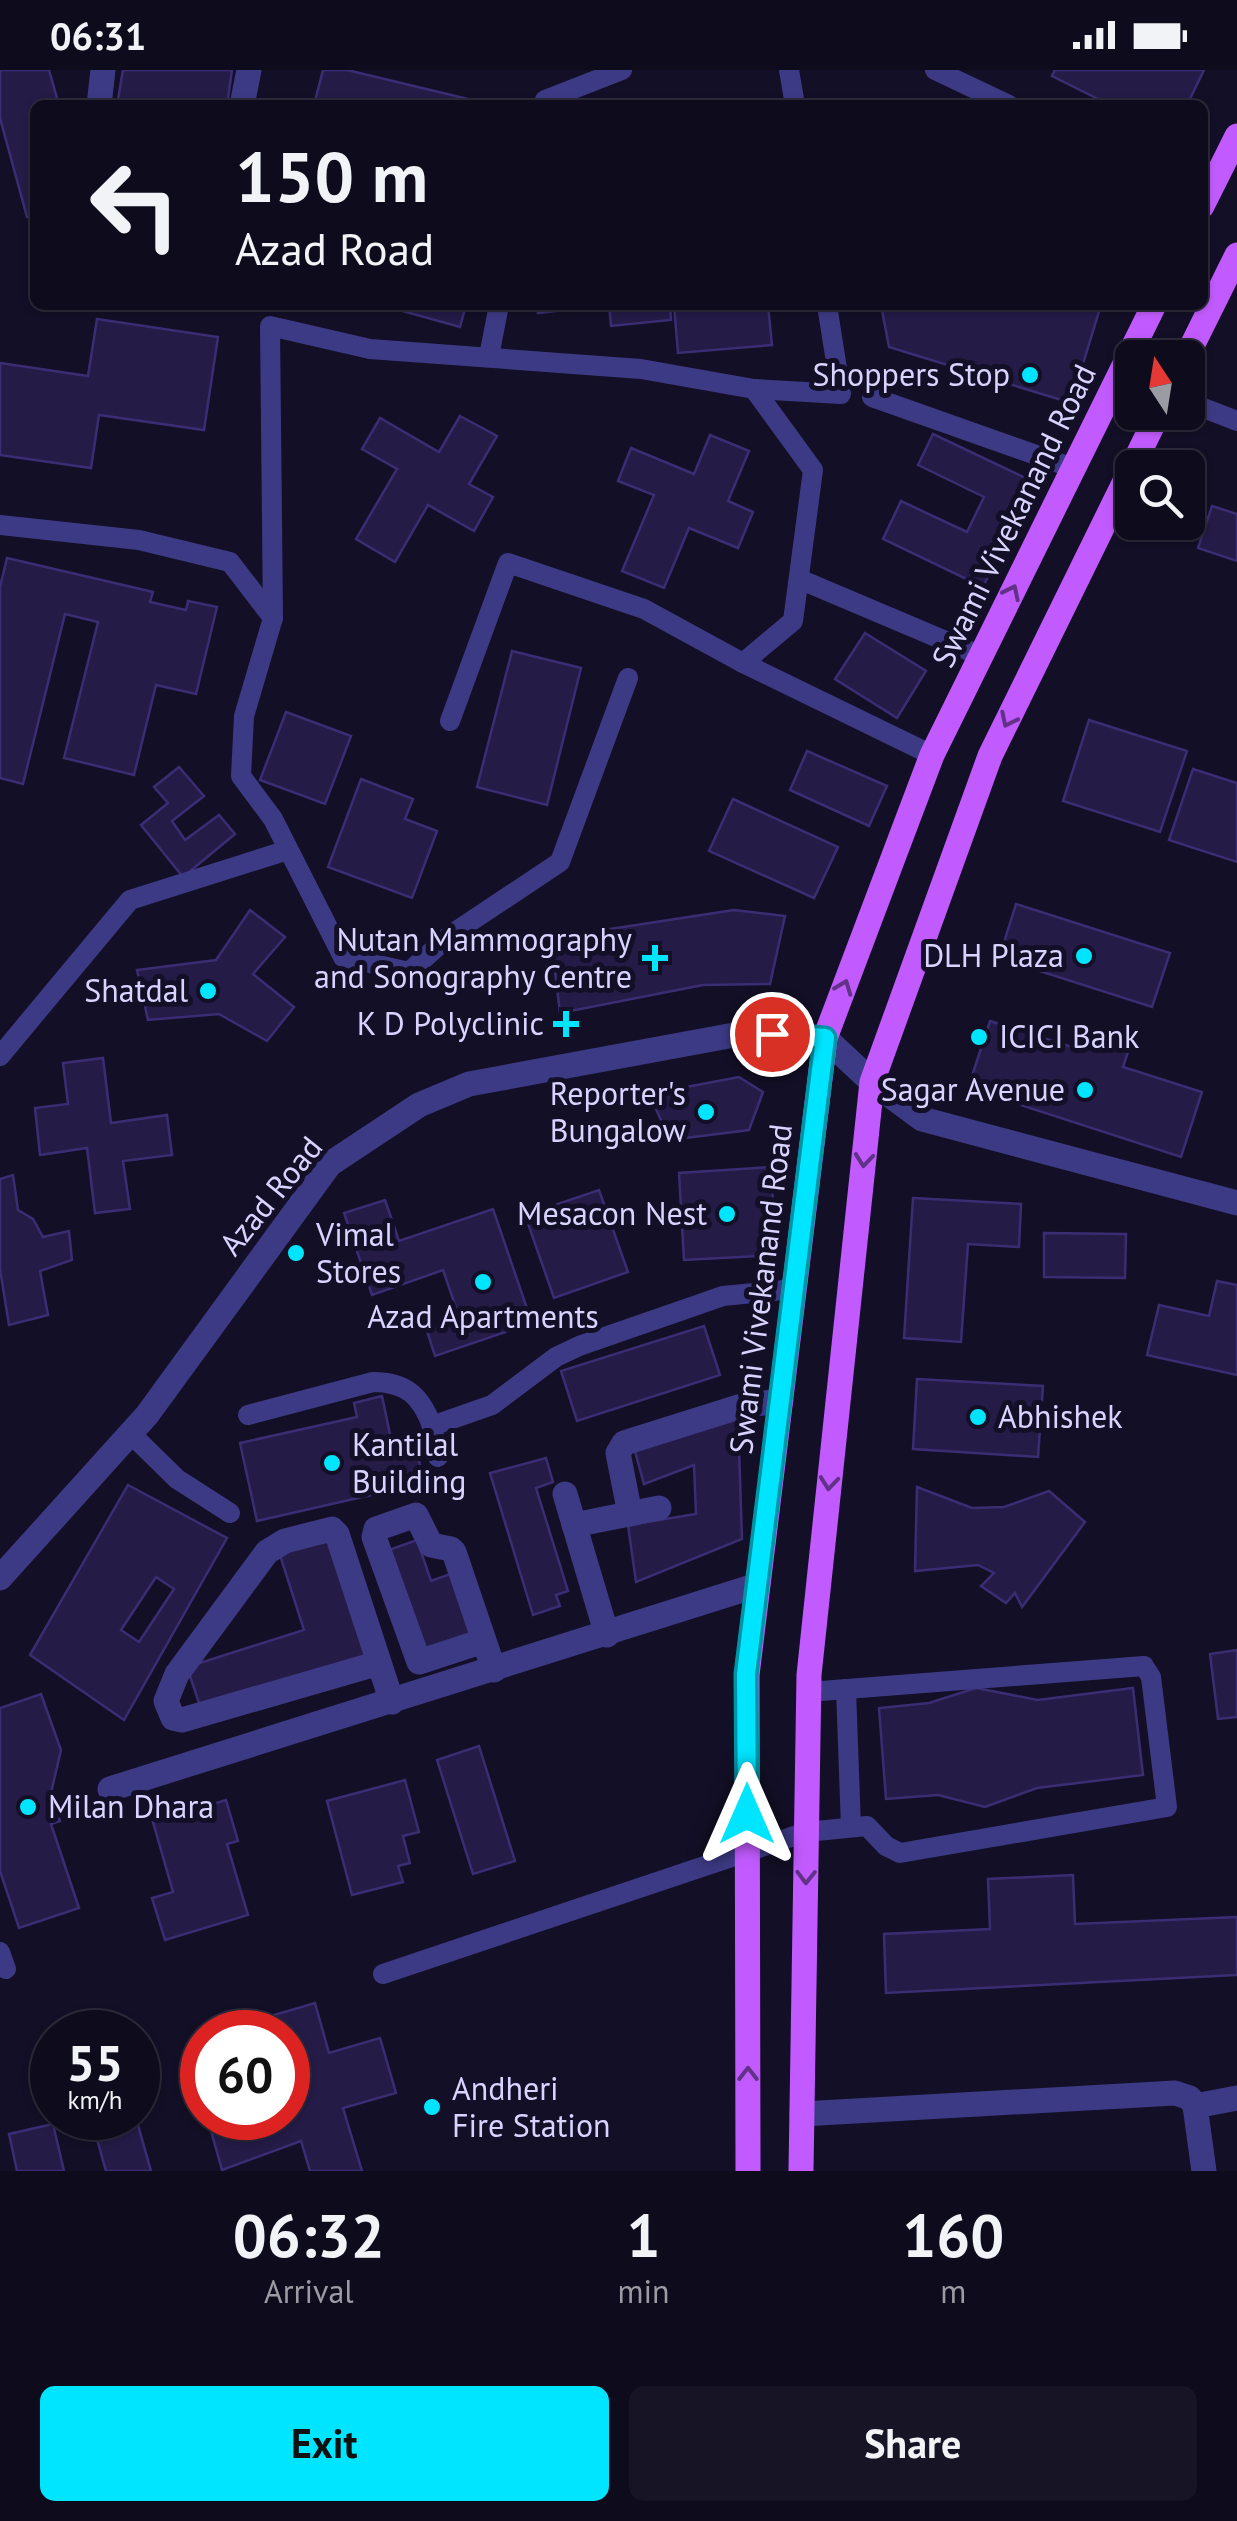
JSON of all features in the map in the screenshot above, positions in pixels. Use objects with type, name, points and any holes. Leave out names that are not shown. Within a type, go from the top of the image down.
[{"type":"main road","points":[[1208,193],[1237,136]]},
{"type":"main road","points":[[1198,340],[1228,296],[1237,255]]},
{"type":"main road","name":"Swami Vivekanand Road","points":[[748,2171],[746,1674],[825,1038],[932,755],[1152,310]]},
{"type":"main road","points":[[801,2171],[808,1692],[872,1082],[990,756],[1150,430]]},
{"type":"street","points":[[100,100],[103,70]]},
{"type":"street","points":[[243,100],[248,70]]},
{"type":"street","name":"Azad Road","points":[[0,1578],[130,1433],[330,1164],[418,1105],[469,1084],[745,1032],[825,1038]]},
{"type":"street","points":[[825,1038],[872,1082],[922,1119],[1237,1203]]},
{"type":"street","points":[[630,1514],[618,1452],[624,1443],[745,1405],[780,1401]]},
{"type":"street","points":[[564,1494],[607,1635]]},
{"type":"street","points":[[574,1525],[659,1508]]},
{"type":"street","points":[[483,1640],[419,1662],[374,1537],[376,1529],[416,1514],[432,1545],[451,1549],[494,1670]]},
{"type":"street","points":[[379,1663],[182,1720],[173,1718],[166,1701],[177,1674],[268,1552],[285,1541],[330,1529],[337,1534],[392,1702]]},
{"type":"street","points":[[110,1789],[758,1585]]},
{"type":"street","points":[[802,2114],[1175,2093],[1190,2098],[1195,2106],[1204,2171]]},
{"type":"street","points":[[1195,2106],[1237,2098]]},
{"type":"lane","points":[[545,100],[622,70]]},
{"type":"lane","points":[[789,70],[794,100]]},
{"type":"lane","points":[[935,70],[998,100]]},
{"type":"lane","points":[[489,356],[498,310]]},
{"type":"lane","points":[[628,678],[560,862],[448,936],[409,972],[344,957],[273,819],[241,776],[244,716],[272,618],[270,326],[370,349],[641,369],[754,389],[841,394],[828,310]]},
{"type":"lane","points":[[743,663],[793,620],[812,470],[754,389]]},
{"type":"lane","points":[[872,398],[1073,468]]},
{"type":"lane","points":[[1205,409],[1237,421]]},
{"type":"lane","points":[[0,525],[140,540],[230,562],[272,618]]},
{"type":"lane","points":[[450,721],[508,562],[644,609],[743,663],[932,755]]},
{"type":"lane","points":[[799,579],[981,656]]},
{"type":"lane","points":[[0,1056],[130,900],[288,850]]},
{"type":"lane","points":[[432,1426],[492,1406],[556,1358],[579,1346],[723,1296],[794,1288]]},
{"type":"lane","points":[[248,1415],[373,1382],[391,1382],[423,1402],[438,1456]]},
{"type":"lane","points":[[130,1433],[176,1479],[230,1513]]},
{"type":"lane","points":[[383,1974],[806,1832],[866,1826],[900,1854],[1158,1812],[1167,1807],[1151,1677],[1144,1666],[808,1692]]},
{"type":"lane","points":[[846,1689],[851,1827]]},
{"type":"building","points":[[0,70],[49,70],[58,100],[30,100],[30,216],[27,217],[0,118]]},
{"type":"building","points":[[123,70],[232,70],[228,100],[118,100]]},
{"type":"building","points":[[323,70],[347,70],[472,100],[315,100]]},
{"type":"building","points":[[1055,70],[1204,70],[1189,100],[1100,100],[1052,76]]},
{"type":"building","points":[[399,310],[465,310],[460,327]]},
{"type":"building","points":[[609,310],[670,310],[671,320],[611,326]]},
{"type":"building","points":[[674,310],[768,310],[772,345],[678,353]]},
{"type":"building","name":"Shoppers Stop","points":[[882,310],[1099,310],[1071,403],[889,347]]},
{"type":"building","points":[[97,319],[218,337],[204,430],[99,415],[91,468],[0,455],[0,363],[88,376]]},
{"type":"building","points":[[460,416],[497,436],[469,484],[493,497],[474,531],[428,505],[395,562],[356,539],[397,469],[362,449],[380,418],[439,452]]},
{"type":"building","points":[[933,434],[1034,482],[983,587],[883,539],[901,501],[967,532],[984,497],[918,465]]},
{"type":"building","points":[[710,435],[749,451],[728,501],[753,512],[738,548],[689,528],[664,588],[622,571],[654,495],[618,481],[631,448],[694,474]]},
{"type":"building","points":[[1212,506],[1237,514],[1237,561],[1198,548],[1201,540],[1205,540]]},
{"type":"building","points":[[7,558],[153,592],[150,602],[186,610],[188,601],[217,607],[196,694],[156,685],[134,775],[64,758],[98,622],[65,614],[23,784],[0,778],[0,587]]},
{"type":"building","points":[[865,633],[926,671],[897,718],[835,679]]},
{"type":"building","points":[[512,651],[581,668],[547,805],[477,787]]},
{"type":"building","points":[[286,712],[351,736],[325,804],[260,780]]},
{"type":"building","points":[[1089,720],[1187,751],[1160,832],[1063,801]]},
{"type":"building","points":[[807,751],[887,786],[869,826],[790,790]]},
{"type":"building","points":[[179,767],[204,796],[172,821],[185,840],[219,815],[235,834],[183,877],[141,825],[168,803],[154,787]]},
{"type":"building","points":[[1193,769],[1237,783],[1237,862],[1169,840]]},
{"type":"building","points":[[361,779],[413,799],[405,819],[437,831],[412,898],[328,867]]},
{"type":"building","points":[[733,799],[838,847],[814,898],[709,851]]},
{"type":"building","name":"DLH Plaza","points":[[1016,904],[1170,953],[1152,1007],[999,958]]},
{"type":"building","name":"Shatdal","points":[[250,910],[285,937],[253,974],[294,1007],[267,1041],[219,1014],[148,1020],[137,970],[216,960]]},
{"type":"building","points":[[734,910],[785,916],[770,984],[703,985],[560,1013],[551,938]]},
{"type":"building","name":"Sagar Avenue","points":[[990,1021],[1075,1048],[1082,1027],[1131,1043],[1123,1067],[1202,1092],[1181,1157],[968,1088]]},
{"type":"building","name":"Shatdal","points":[[103,1058],[111,1123],[167,1115],[172,1155],[123,1161],[130,1209],[95,1213],[87,1148],[40,1155],[35,1108],[68,1104],[63,1063]]},
{"type":"building","name":"Reporter's Bungalow","points":[[739,1077],[763,1092],[749,1130],[670,1140],[649,1094]]},
{"type":"building","name":"Mesacon Nest","points":[[771,1167],[776,1255],[684,1260],[679,1173]]},
{"type":"building","points":[[13,1175],[18,1210],[33,1219],[43,1237],[69,1231],[72,1260],[40,1271],[48,1315],[9,1325],[0,1269],[0,1179]]},
{"type":"building","points":[[599,1190],[628,1272],[554,1298],[525,1215]]},
{"type":"building","points":[[913,1198],[1021,1204],[1019,1247],[968,1244],[961,1342],[904,1338]]},
{"type":"building","name":"Azad Apartments","points":[[385,1200],[399,1241],[493,1209],[532,1323],[435,1356],[427,1331],[460,1319],[443,1270],[372,1295],[344,1213]]},
{"type":"building","points":[[1044,1233],[1126,1234],[1125,1278],[1044,1277]]},
{"type":"building","points":[[1217,1281],[1237,1285],[1237,1375],[1147,1355],[1159,1305],[1209,1316]]},
{"type":"building","points":[[704,1326],[720,1375],[577,1421],[561,1371]]},
{"type":"building","name":"Abhishek","points":[[917,1379],[1043,1386],[1038,1457],[913,1449]]},
{"type":"building","name":"Kantilal Building","points":[[382,1396],[391,1439],[413,1434],[424,1483],[257,1521],[240,1443],[357,1417],[354,1403]]},
{"type":"building","points":[[738,1417],[742,1539],[636,1582],[628,1525],[696,1514],[694,1465],[644,1484],[633,1444]]},
{"type":"building","points":[[546,1458],[553,1482],[536,1488],[568,1591],[556,1595],[560,1606],[533,1615],[490,1473]]},
{"type":"building","points":[[128,1485],[227,1538],[124,1720],[30,1655]],"holes":[[[156,1577],[174,1589],[139,1642],[121,1630]]]},
{"type":"building","points":[[917,1487],[972,1508],[1004,1507],[1049,1491],[1085,1522],[1022,1607],[1015,1593],[1006,1603],[981,1586],[994,1573],[978,1565],[915,1571]]},
{"type":"building","points":[[332,1535],[371,1656],[201,1709],[187,1667],[304,1630],[279,1552]]},
{"type":"building","points":[[417,1540],[431,1581],[450,1574],[474,1639],[422,1658],[383,1552]]},
{"type":"building","points":[[1237,1650],[1237,1717],[1218,1719],[1210,1654]]},
{"type":"building","points":[[976,1688],[1038,1700],[1133,1688],[1143,1775],[1037,1788],[985,1807],[938,1795],[886,1799],[879,1708],[929,1703]]},
{"type":"building","name":"Milan Dhara","points":[[41,1694],[61,1750],[51,1793],[60,1821],[51,1824],[79,1908],[19,1928],[0,1871],[0,1708]]},
{"type":"building","points":[[479,1746],[515,1861],[473,1874],[437,1760]]},
{"type":"building","points":[[405,1780],[419,1832],[403,1836],[410,1863],[398,1866],[403,1882],[352,1895],[327,1801]]},
{"type":"building","points":[[226,1800],[238,1841],[227,1844],[248,1915],[165,1940],[152,1898],[173,1892],[153,1822]]},
{"type":"building","points":[[1073,1875],[1075,1924],[1237,1917],[1237,1975],[886,1993],[884,1934],[990,1929],[988,1879]]},
{"type":"building","points":[[315,2003],[329,2053],[380,2038],[396,2093],[343,2108],[362,2171],[310,2171],[301,2141],[222,2170],[214,2140],[310,2140],[310,2010],[291,2010]]},
{"type":"building","points":[[30,2129],[30,2140],[57,2140],[64,2171],[17,2171],[9,2134]]},
{"type":"building","points":[[97,2140],[142,2140],[151,2171],[106,2171]]},
{"type":"place","name":"Shoppers Stop","points":[[1030,375]]},
{"type":"place","name":"DLH Plaza","points":[[1084,956]]},
{"type":"place","name":"Nutan Mammography and Sonography Centre","points":[[655,958]]},
{"type":"place","name":"Shatdal","points":[[208,991]]},
{"type":"place","name":"K D Polyclinic","points":[[566,1024]]},
{"type":"place","name":"ICICI Bank","points":[[979,1037]]},
{"type":"place","name":"Sagar Avenue","points":[[1085,1090]]},
{"type":"place","name":"Reporter's Bungalow","points":[[706,1112]]},
{"type":"place","name":"Mesacon Nest","points":[[727,1214]]},
{"type":"place","name":"Vimal Stores","points":[[296,1253]]},
{"type":"place","name":"Azad Apartments","points":[[483,1282]]},
{"type":"place","name":"Abhishek","points":[[978,1417]]},
{"type":"place","name":"Kantilal Building","points":[[332,1463]]},
{"type":"place","name":"Milan Dhara","points":[[28,1807]]},
{"type":"place","name":"Andheri Fire Station","points":[[432,2107]]},
{"type":"route","points":[[747,1814],[746,1674],[825,1038],[772,1034]]}]
